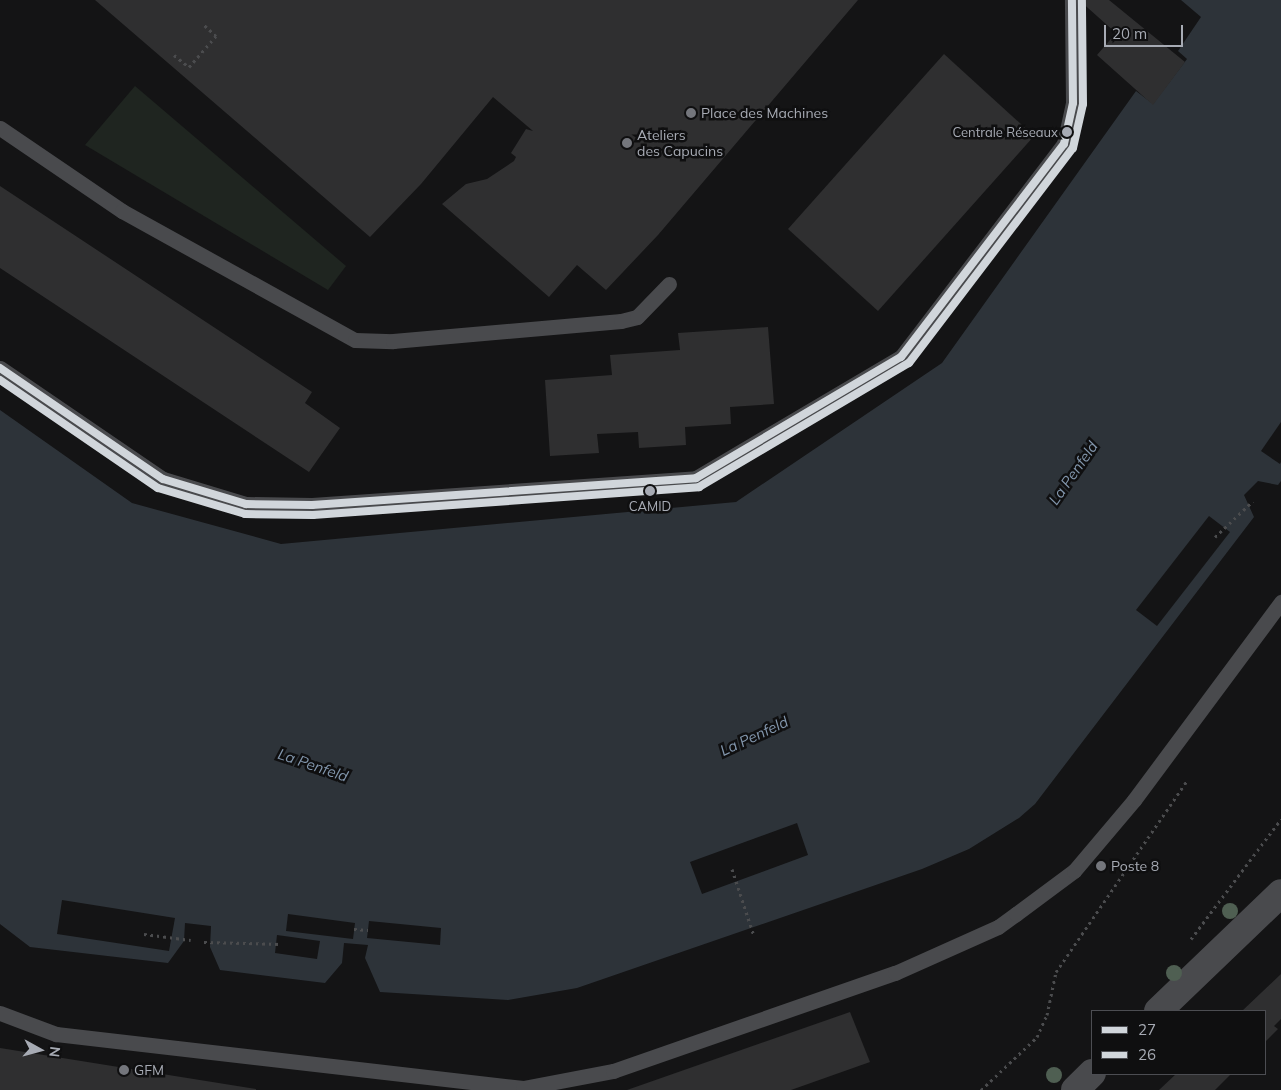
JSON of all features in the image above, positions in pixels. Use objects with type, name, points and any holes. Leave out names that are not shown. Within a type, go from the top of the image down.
[{"type":"street","points":[[1159,1010],[1281,894]]},
{"type":"street","points":[[1075,1090],[1091,1074]]},
{"type":"lane","points":[[0,368],[162,479],[246,504],[312,504],[696,478],[901,357],[1064,144],[1073,103],[1072,0]]},
{"type":"lane","points":[[0,128],[122,211],[355,340],[393,341],[621,321],[637,318],[669,284]]},
{"type":"lane","points":[[0,1013],[56,1034],[523,1088],[613,1071],[896,973],[998,927],[1074,871],[1134,800],[1281,602]]},
{"type":"path","points":[[174,55],[189,68],[216,36],[204,25]]},
{"type":"path","points":[[1215,537],[1253,501]]},
{"type":"path","points":[[981,1090],[1037,1037],[1047,1016],[1056,972],[1187,781]]},
{"type":"path","points":[[1186,945],[1281,820]]},
{"type":"path","points":[[732,869],[754,936]]},
{"type":"path","points":[[354,929],[368,930]]},
{"type":"path","points":[[144,934],[191,940]]},
{"type":"path","points":[[204,942],[280,944]]},
{"type":"shaded area","points":[[135,86],[346,266],[328,290],[85,145]]},
{"type":"water","name":"La Penfeld","points":[[1181,0],[1281,0],[1281,481],[1278,485],[1258,481],[1244,495],[1254,517],[1035,804],[1019,818],[969,849],[922,869],[577,988],[508,1000],[380,992],[365,958],[368,945],[344,943],[342,963],[325,983],[220,970],[210,947],[211,926],[185,923],[184,941],[168,963],[30,947],[0,924],[0,410],[132,503],[281,544],[736,502],[942,363],[1136,91],[1153,104],[1187,59],[1178,51],[1201,17]]},
{"type":"pier","points":[[1281,422],[1281,462],[1280,464],[1261,451]]},
{"type":"pier","points":[[1209,516],[1230,532],[1157,626],[1136,610]]},
{"type":"pier","points":[[797,823],[808,855],[702,894],[690,862]]},
{"type":"pier","points":[[62,900],[175,918],[169,951],[57,934]]},
{"type":"pier","points":[[288,914],[355,923],[353,939],[286,931]]},
{"type":"pier","points":[[369,921],[441,928],[440,945],[367,938]]},
{"type":"pier","points":[[277,935],[320,941],[317,959],[275,953]]},
{"type":"building","name":"Ateliers des Capucins","points":[[95,0],[858,0],[658,235],[606,290],[577,265],[549,297],[442,204],[466,184],[487,179],[514,161],[516,157],[511,153],[526,129],[533,131],[493,97],[421,184],[370,237]]},
{"type":"building","points":[[1079,0],[1109,0],[1185,62],[1153,105],[1097,55],[1116,33]]},
{"type":"building","points":[[944,54],[1034,136],[878,311],[788,229]]},
{"type":"building","points":[[0,186],[312,392],[305,403],[340,428],[309,472],[0,268]]},
{"type":"building","points":[[768,327],[774,404],[730,407],[731,424],[685,427],[686,445],[639,448],[638,432],[597,434],[599,453],[550,456],[545,380],[612,375],[610,355],[680,350],[678,333]]},
{"type":"building","points":[[1281,974],[1281,1019],[1274,1026],[1278,1029],[1266,1041],[1266,1010],[1243,1010]]},
{"type":"building","points":[[850,1012],[870,1062],[791,1090],[627,1090]]},
{"type":"building","points":[[0,1048],[256,1089],[256,1090],[0,1090]]},
{"type":"building","points":[[1175,1075],[1230,1075],[1215,1090],[1159,1090]]},
{"type":"transit line","name":"27","points":[[0,368],[163,479],[246,504],[312,505],[696,478],[901,357],[1064,144],[1073,103],[1072,0]]},
{"type":"transit line","name":"26","points":[[0,380],[158,488],[245,514],[313,515],[699,487],[909,363],[1073,148],[1083,104],[1082,0]]},
{"type":"place","name":"Place des Machines","points":[[691,113]]},
{"type":"place","name":"Centrale Réseaux","points":[[1067,132]]},
{"type":"place","name":"Ateliers des Capucins","points":[[627,143]]},
{"type":"place","name":"CAMID","points":[[650,491]]},
{"type":"place","name":"Poste 8","points":[[1101,866]]},
{"type":"place","name":"GFM","points":[[124,1070]]}]
